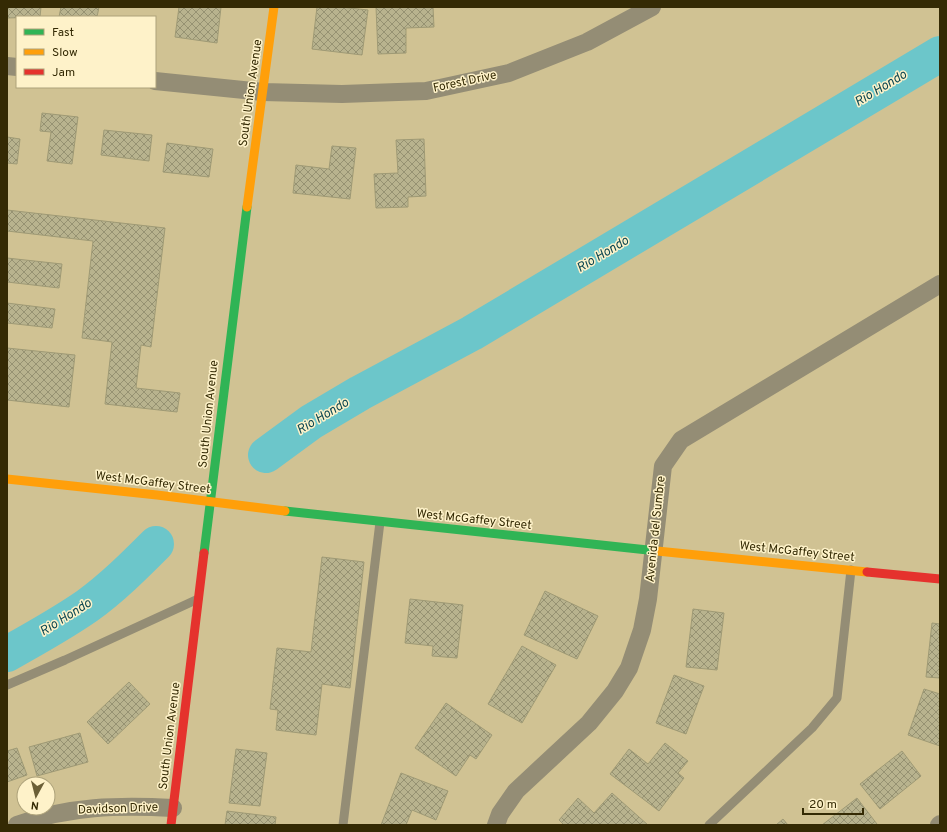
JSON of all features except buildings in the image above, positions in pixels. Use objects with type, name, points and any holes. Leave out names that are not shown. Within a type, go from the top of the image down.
[{"type":"main road","name":"South Union Avenue","points":[[172,816],[212,503],[237,284],[274,7]]},
{"type":"main road","name":"West McGaffey Street","points":[[7,479],[380,522],[940,579]]},
{"type":"street","name":"Forest Drive","points":[[156,81],[263,92],[342,94],[426,91],[509,73],[587,42],[652,7]]},
{"type":"street","name":"Avenida del Sumbre","points":[[496,825],[500,814],[516,791],[589,723],[615,691],[629,668],[642,630],[655,549],[663,466],[681,440],[940,284]]},
{"type":"street","name":"Davidson Drive","points":[[17,825],[34,818],[77,809],[134,806],[172,816]]},
{"type":"lane","points":[[343,825],[380,522]]},
{"type":"lane","points":[[709,825],[812,728],[837,698],[851,570]]},
{"type":"lane","points":[[7,685],[199,598]]},
{"type":"waterway","name":"Rio Hondo","points":[[266,455],[311,422],[360,393],[472,333],[940,54]]},
{"type":"waterway","name":"Rio Hondo","points":[[7,654],[87,606],[131,569],[156,544]]},
{"type":"traffic: fast","points":[[204,553],[247,207]]},
{"type":"traffic: fast","points":[[285,511],[657,551]]},
{"type":"traffic: slow","points":[[247,207],[274,7]]},
{"type":"traffic: slow","points":[[7,479],[157,495],[285,511]]},
{"type":"traffic: slow","points":[[657,551],[867,572]]},
{"type":"traffic: jam","points":[[171,825],[204,553]]},
{"type":"traffic: jam","points":[[867,572],[940,579]]}]
